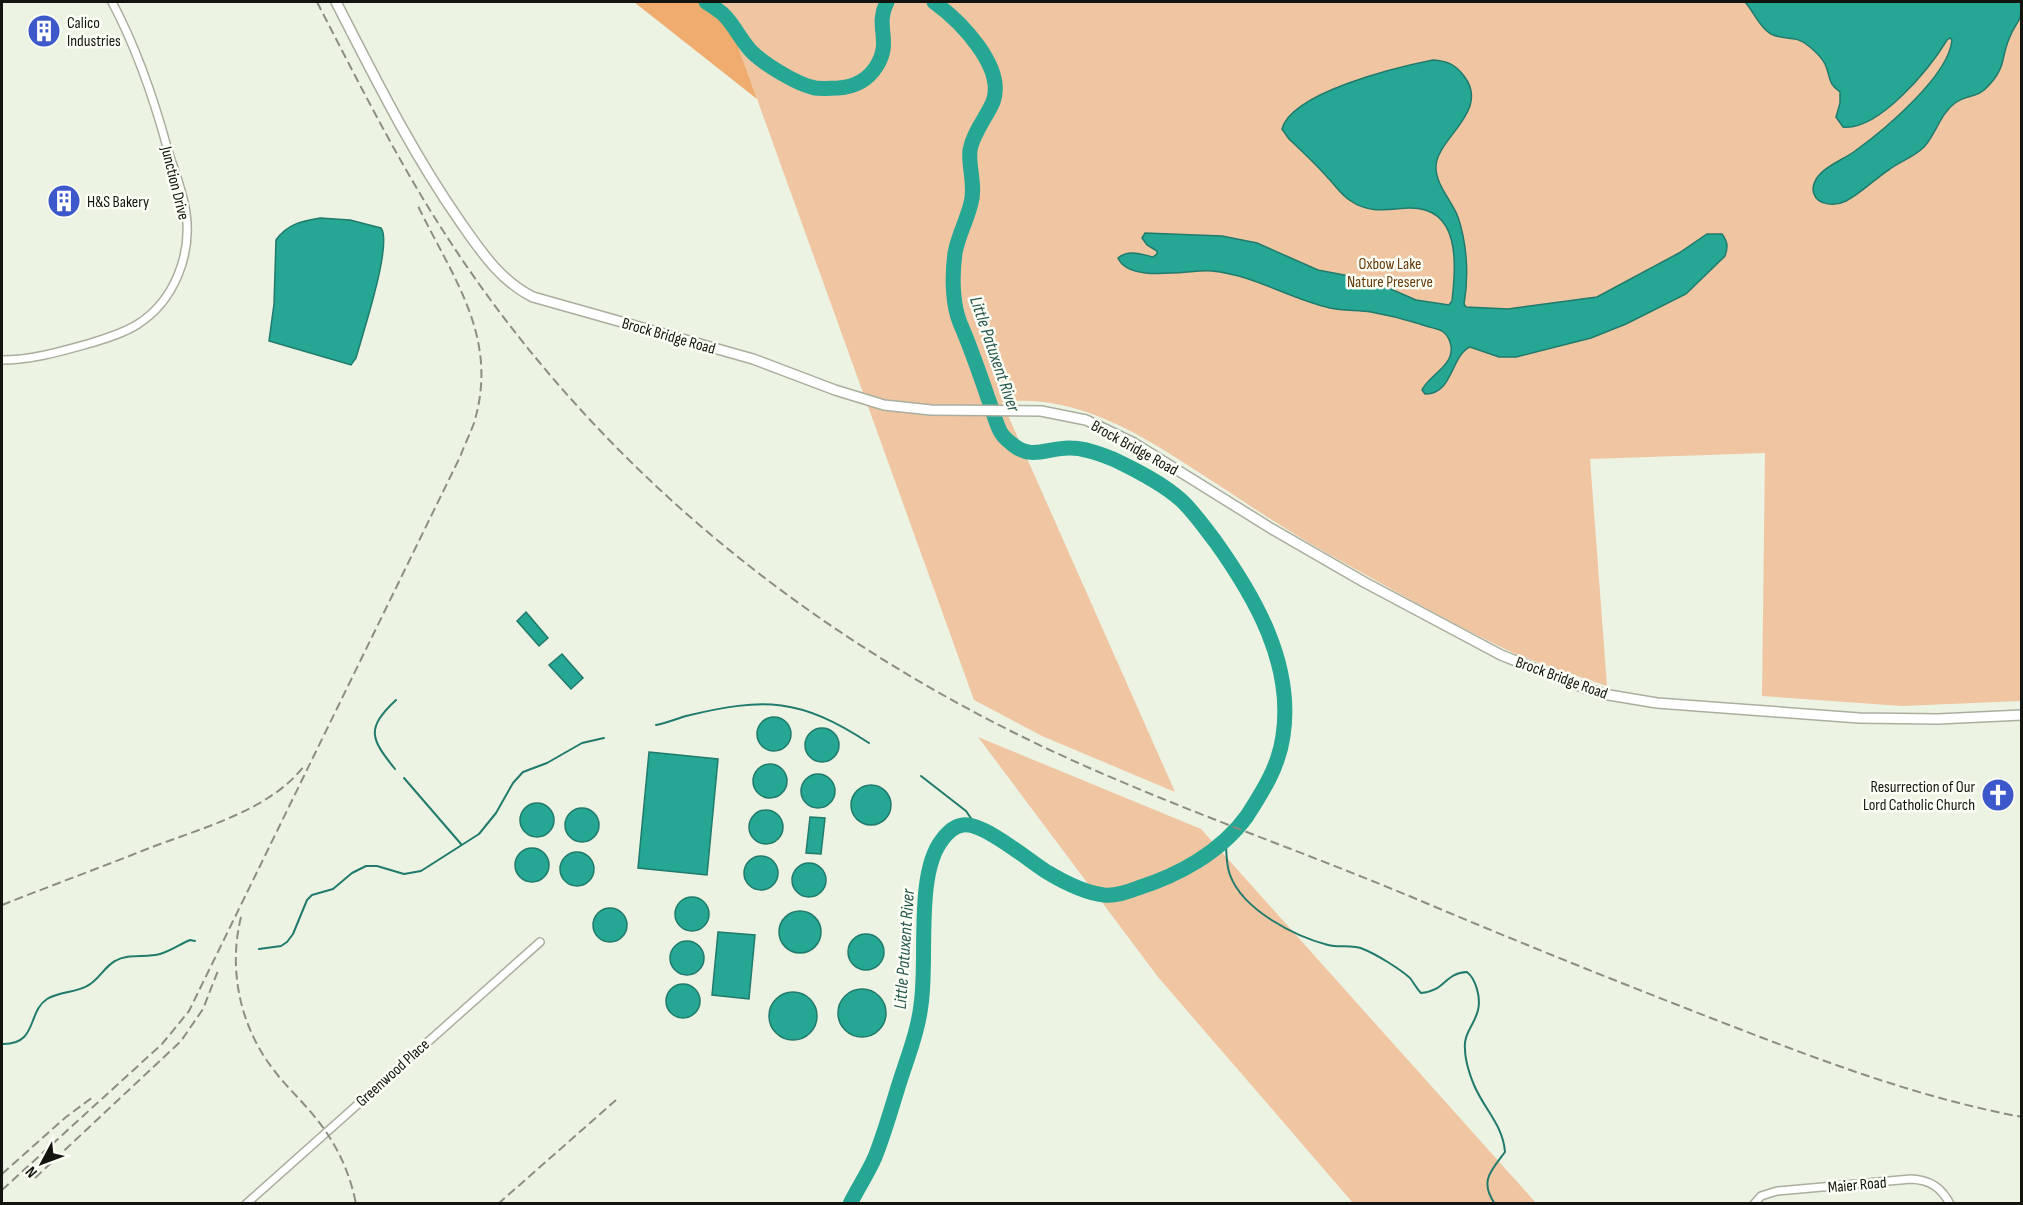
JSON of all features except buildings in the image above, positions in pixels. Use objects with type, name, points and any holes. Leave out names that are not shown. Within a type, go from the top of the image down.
[{"type":"street","name":"Junction Drive","points":[[2,360],[50,354],[136,326],[161,303],[181,270],[186,246],[186,211],[152,94],[112,2]]},
{"type":"street","name":"Brock Bridge Road","points":[[336,2],[397,122],[430,178],[495,268],[519,290],[533,297],[753,359],[863,400],[905,408],[1041,411],[1086,420],[1134,443],[1310,551],[1491,650],[1603,694],[1657,703],[1859,718],[2022,715]]},
{"type":"street","name":"Greenwood Place","points":[[246,1203],[540,942]]},
{"type":"street","name":"Maier Road","points":[[1755,1202],[1761,1196],[1776,1191],[1911,1179],[1932,1183],[1950,1203]]},
{"type":"green space","name":"Oxbow Lake Nature Preserve","points":[[722,2],[2021,2],[2021,701],[1902,706],[1762,696],[1765,453],[1590,459],[1607,686],[1517,654],[1436,614],[1311,544],[1168,452],[1116,424],[1061,405],[1032,401],[1002,402],[1175,792],[1042,736],[974,700]]},
{"type":"green space","points":[[978,737],[1201,829],[1536,1203],[1353,1203],[1158,977]]},
{"type":"shaded area","points":[[634,2],[722,2],[757,99]]},
{"type":"water","points":[[1745,2],[2021,2],[2021,9],[2001,67],[1985,89],[1955,103],[1942,118],[1924,147],[1851,198],[1842,203],[1833,204],[1823,203],[1816,198],[1813,191],[1818,176],[1867,142],[1913,102],[1940,70],[1952,40],[1950,38],[1947,40],[1916,81],[1887,109],[1857,126],[1843,127],[1836,117],[1840,92],[1831,83],[1821,57],[1800,40],[1771,34]]},
{"type":"water","points":[[1433,60],[1447,62],[1454,66],[1464,76],[1471,89],[1471,101],[1467,112],[1445,145],[1436,166],[1441,186],[1458,217],[1463,238],[1467,271],[1464,304],[1466,307],[1508,309],[1597,297],[1679,253],[1707,234],[1722,234],[1727,245],[1725,256],[1686,294],[1626,324],[1591,338],[1516,357],[1499,357],[1470,347],[1459,358],[1447,382],[1434,393],[1425,394],[1422,390],[1425,385],[1445,365],[1451,353],[1449,340],[1442,331],[1384,314],[1340,310],[1315,304],[1227,273],[1202,271],[1147,273],[1134,271],[1124,266],[1118,258],[1130,253],[1153,257],[1157,254],[1157,251],[1147,245],[1142,238],[1145,233],[1222,236],[1257,243],[1318,270],[1370,280],[1416,300],[1449,305],[1452,301],[1454,255],[1447,227],[1438,217],[1426,210],[1409,208],[1379,210],[1358,205],[1342,193],[1282,129],[1290,116],[1325,93],[1372,75]]},
{"type":"water","points":[[320,218],[350,220],[381,228],[384,237],[375,290],[356,358],[351,365],[269,341],[274,304],[276,240],[290,227]]},
{"type":"water","points":[[526,612],[548,638],[539,646],[517,621]]},
{"type":"water","points":[[562,654],[583,678],[571,689],[549,665]]},
{"type":"water","points":[[774,717],[786,722],[791,734],[786,746],[774,751],[762,746],[757,734],[762,722]]},
{"type":"water","points":[[822,728],[834,733],[839,745],[834,757],[822,762],[810,757],[805,745],[810,733]]},
{"type":"water","points":[[649,752],[718,759],[707,875],[638,868]]},
{"type":"water","points":[[770,764],[782,769],[787,781],[782,793],[770,798],[758,793],[753,781],[758,769]]},
{"type":"water","points":[[818,774],[830,779],[835,791],[830,803],[818,808],[806,803],[801,791],[806,779]]},
{"type":"water","points":[[871,785],[885,791],[891,805],[885,819],[871,825],[857,819],[851,805],[857,791]]},
{"type":"water","points":[[537,803],[549,808],[554,820],[549,832],[537,837],[525,832],[520,820],[525,808]]},
{"type":"water","points":[[582,808],[594,813],[599,825],[594,837],[582,842],[570,837],[565,825],[570,813]]},
{"type":"water","points":[[766,810],[778,815],[783,827],[778,839],[766,844],[754,839],[749,827],[754,815]]},
{"type":"water","points":[[810,817],[825,818],[821,854],[806,853]]},
{"type":"water","points":[[532,848],[544,853],[549,865],[544,877],[532,882],[520,877],[515,865],[520,853]]},
{"type":"water","points":[[577,852],[589,857],[594,869],[589,881],[577,886],[565,881],[560,869],[565,857]]},
{"type":"water","points":[[761,856],[773,861],[778,873],[773,885],[761,890],[749,885],[744,873],[749,861]]},
{"type":"water","points":[[809,863],[821,868],[826,880],[821,892],[809,897],[797,892],[792,880],[797,868]]},
{"type":"water","points":[[692,897],[704,902],[709,914],[704,926],[692,931],[680,926],[675,914],[680,902]]},
{"type":"water","points":[[610,908],[622,913],[627,925],[622,937],[610,942],[598,937],[593,925],[598,913]]},
{"type":"water","points":[[800,911],[815,917],[821,932],[815,947],[800,953],[785,947],[779,932],[785,917]]},
{"type":"water","points":[[718,932],[755,935],[749,999],[712,995]]},
{"type":"water","points":[[866,934],[879,939],[884,952],[879,965],[866,970],[853,965],[848,952],[853,939]]},
{"type":"water","points":[[687,941],[699,946],[704,958],[699,970],[687,975],[675,970],[670,958],[675,946]]},
{"type":"water","points":[[683,984],[695,989],[700,1001],[695,1013],[683,1018],[671,1013],[666,1001],[671,989]]},
{"type":"water","points":[[857,989],[867,989],[882,999],[886,1013],[885,1022],[876,1033],[867,1037],[857,1037],[842,1027],[838,1018],[838,1008],[848,993]]},
{"type":"water","points":[[788,992],[798,992],[813,1002],[817,1016],[816,1025],[807,1036],[798,1040],[788,1040],[773,1030],[769,1021],[769,1011],[779,996]]},
{"type":"waterway","name":"Little Patuxent River","points":[[706,2],[724,15],[757,57],[800,83],[815,88],[855,85],[872,72],[881,58],[883,49],[882,19],[887,2]]},
{"type":"waterway","name":"Little Patuxent River","points":[[850,1204],[879,1148],[920,1015],[923,987],[925,896],[934,855],[944,837],[954,828],[963,825],[982,829],[1053,875],[1097,894],[1117,894],[1153,883],[1198,861],[1225,841],[1247,816],[1278,758],[1283,736],[1285,709],[1283,683],[1277,657],[1257,608],[1215,541],[1181,500],[1148,477],[1108,457],[1076,448],[1026,452],[1012,444],[1000,431],[957,315],[953,280],[956,247],[972,196],[970,150],[993,102],[995,88],[993,74],[987,60],[968,33],[934,2]]},
{"type":"waterway","points":[[395,769],[381,750],[375,734],[379,719],[396,700]]},
{"type":"waterway","points":[[656,725],[714,710],[760,704],[802,710],[822,717],[869,743]]},
{"type":"waterway","points":[[259,949],[281,946],[287,942],[293,934],[307,900],[312,895],[333,889],[352,873],[366,866],[377,866],[404,874],[421,871],[479,834],[523,772],[547,763],[582,743],[604,738]]},
{"type":"waterway","points":[[921,776],[966,811],[977,827]]},
{"type":"waterway","points":[[404,778],[461,844]]},
{"type":"waterway","points":[[1226,839],[1230,875],[1237,888],[1258,910],[1285,928],[1328,945],[1355,947],[1368,951],[1406,974],[1421,993],[1436,989],[1459,973],[1467,972],[1473,979],[1479,1005],[1467,1034],[1465,1044],[1467,1063],[1478,1094],[1501,1134],[1505,1152],[1491,1171],[1487,1182],[1490,1196],[1495,1204]]},
{"type":"waterway","points":[[2,1044],[13,1043],[27,1034],[37,1012],[47,999],[87,986],[115,961],[126,957],[160,954],[190,940],[195,941]]},
{"type":"railway","points":[[317,2],[381,124],[432,214],[508,323],[569,397],[636,467],[707,531],[782,591],[861,646],[945,696],[1031,741],[1173,803],[1366,878],[1531,947],[1801,1052],[1873,1078],[1947,1100],[2022,1117]]},
{"type":"railway","points":[[2,1190],[162,1044],[189,1011],[460,457],[474,423],[480,392],[481,363],[477,335],[457,283],[417,204]]},
{"type":"railway","points":[[2,905],[232,817],[272,795],[290,782],[304,766]]},
{"type":"railway","points":[[241,917],[237,937],[237,977],[240,997],[252,1035],[273,1069],[318,1120],[333,1142],[349,1178],[356,1204]]},
{"type":"railway","points":[[35,1178],[181,1041],[203,1009],[219,968]]},
{"type":"railway","points":[[2,1174],[66,1117],[93,1097]]},
{"type":"railway","points":[[498,1204],[616,1100]]},
{"type":"place","name":"Calico Industries","points":[[44,31]]},
{"type":"place","name":"H&S Bakery","points":[[64,201]]},
{"type":"place","name":"Resurrection of Our Lord Catholic Church","points":[[1998,795]]}]
